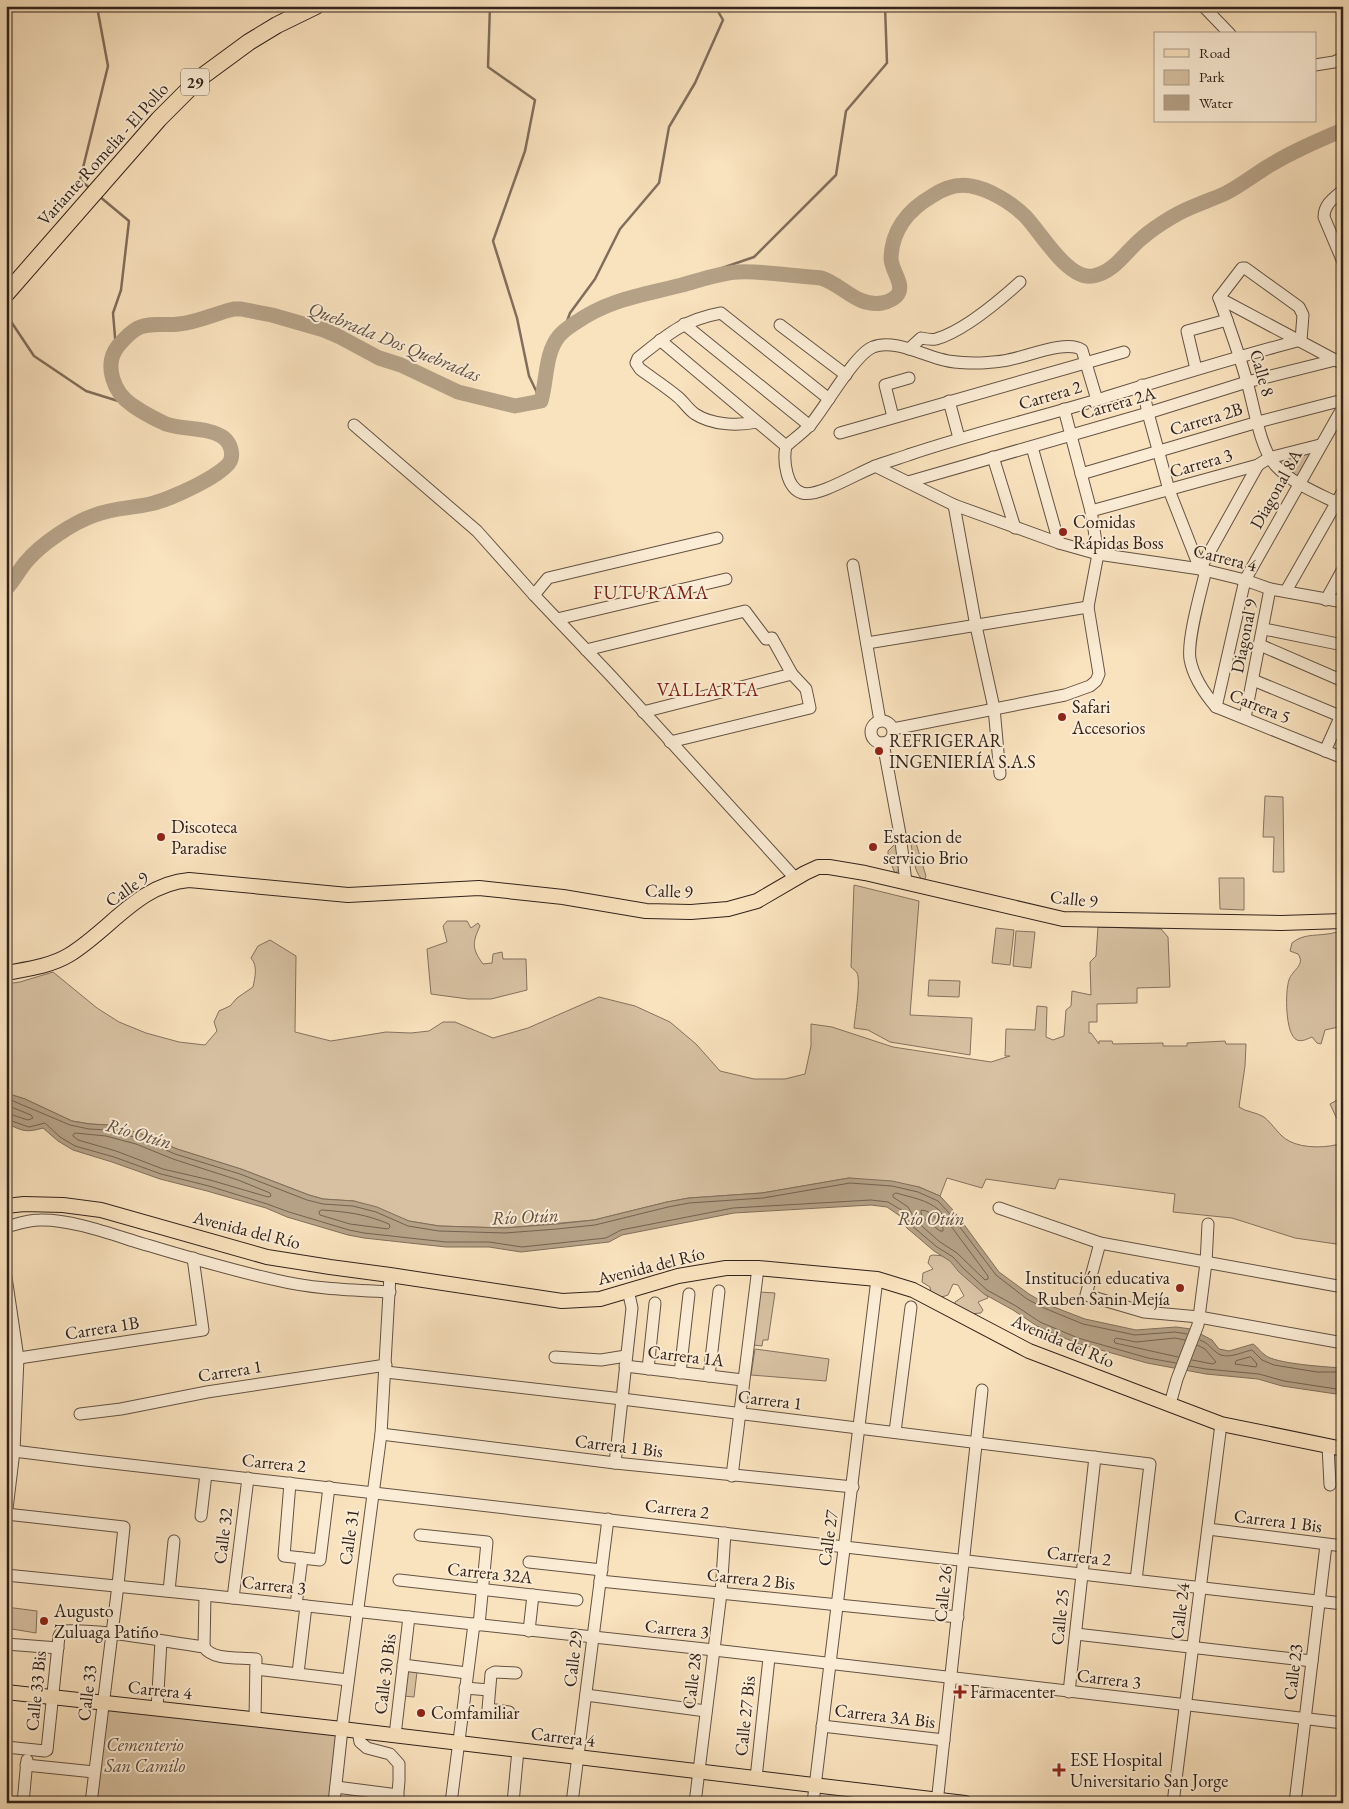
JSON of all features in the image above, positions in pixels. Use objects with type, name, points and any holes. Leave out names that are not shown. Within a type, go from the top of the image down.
[{"type":"highway","name":"Variante Romelia - El Pollo","points":[[8,292],[159,118],[200,78],[234,52],[277,25],[316,6]]},
{"type":"main road","name":"Calle 9","points":[[6,974],[40,966],[68,955],[89,941],[153,890],[177,881],[201,881],[348,896],[479,888],[562,897],[646,911],[691,912],[728,908],[757,901],[812,869],[829,867],[906,882],[1063,919],[1281,923],[1343,921]]},
{"type":"main road","name":"Avenida del Río","points":[[6,1206],[24,1204],[63,1205],[101,1210],[267,1257],[562,1301],[600,1299],[700,1271],[726,1268],[758,1268],[877,1279],[913,1290],[1029,1351],[1221,1424],[1343,1449]]},
{"type":"main road","name":"Carrera 4","points":[[6,1692],[395,1735],[966,1803]]},
{"type":"street","points":[[1204,6],[1228,32]]},
{"type":"street","points":[[1316,65],[1334,62],[1343,58]]},
{"type":"street","points":[[1343,190],[1324,209],[1324,216],[1343,262]]},
{"type":"street","points":[[1301,340],[1303,315],[1299,306],[1245,268],[1242,268],[1219,298],[1341,361]]},
{"type":"street","points":[[909,349],[921,338],[935,339],[955,330],[996,304],[1020,282]]},
{"type":"street","name":"Calle 8","points":[[1219,298],[1248,382],[1258,422],[1270,458]]},
{"type":"street","points":[[756,422],[744,425],[720,422],[695,414],[679,398],[640,369],[636,363],[638,358],[684,324],[698,318],[721,314],[829,400]]},
{"type":"street","points":[[1196,369],[1187,331],[1227,320]]},
{"type":"street","points":[[684,324],[810,426]]},
{"type":"street","points":[[780,325],[846,375]]},
{"type":"street","points":[[660,340],[786,446],[810,426],[858,358],[874,346],[885,345],[909,349],[939,359],[968,363],[1006,360],[1065,346],[1078,347],[1082,350],[1097,400]]},
{"type":"street","name":"Carrera 2","points":[[786,446],[784,466],[793,487],[802,493],[813,493],[827,489],[875,466],[959,438],[1097,400],[1239,356],[1301,340]]},
{"type":"street","points":[[840,433],[1124,352]]},
{"type":"street","name":"Carrera 2A","points":[[908,482],[1148,414],[1248,382],[1341,361]]},
{"type":"street","points":[[893,417],[885,385],[909,378]]},
{"type":"street","points":[[1142,385],[1169,490],[1203,569]]},
{"type":"street","name":"Carrera 2B","points":[[1081,474],[1258,422],[1343,400]]},
{"type":"street","points":[[949,401],[959,438]]},
{"type":"street","name":"Diagonal 8A","points":[[1216,707],[1245,580],[1343,407]]},
{"type":"street","points":[[893,728],[1080,692],[1096,681],[1099,674],[1098,663],[1088,608],[1098,554],[1091,511],[1064,409]]},
{"type":"street","points":[[354,425],[477,531],[795,878]]},
{"type":"street","name":"Carrera 3","points":[[1091,511],[1258,465],[1270,458],[1320,446]]},
{"type":"street","points":[[1032,447],[1059,543]]},
{"type":"street","points":[[993,457],[1015,528]]},
{"type":"street","points":[[1270,458],[1278,468],[1300,483],[1339,504]]},
{"type":"street","points":[[1203,569],[1258,465]]},
{"type":"street","name":"Carrera 4","points":[[875,466],[954,505],[1059,543],[1098,554],[1203,569],[1270,589],[1343,602]]},
{"type":"street","name":"Diagonal 9","points":[[1286,591],[1339,504],[1343,490]]},
{"type":"street","points":[[954,505],[976,626],[994,708],[1000,774]]},
{"type":"street","points":[[534,595],[548,578],[717,538]]},
{"type":"street","points":[[852,565],[880,721]]},
{"type":"street","name":"Carrera 5","points":[[1203,569],[1190,659],[1201,685],[1216,707],[1343,758]]},
{"type":"street","points":[[1326,600],[1343,570]]},
{"type":"street","points":[[557,619],[726,579]]},
{"type":"street","name":"Diagonal 9","points":[[1246,718],[1270,589]]},
{"type":"street","points":[[867,643],[1088,608]]},
{"type":"street","points":[[586,650],[745,611],[766,639],[772,638],[792,674],[806,689],[810,708],[670,742]]},
{"type":"street","points":[[1264,629],[1343,646]]},
{"type":"street","points":[[1260,645],[1343,681]]},
{"type":"street","points":[[643,712],[792,674]]},
{"type":"street","points":[[1253,680],[1341,713],[1325,751]]},
{"type":"street","points":[[880,721],[889,723],[893,728],[893,736],[887,742],[880,743],[873,739],[871,732],[874,725],[880,721]]},
{"type":"street","points":[[883,743],[900,834],[906,882]]},
{"type":"street","points":[[999,1208],[1100,1243],[1343,1288]]},
{"type":"street","points":[[6,1227],[22,1222],[54,1221],[96,1229],[278,1281],[321,1288],[390,1292]]},
{"type":"street","points":[[1170,1404],[1198,1321],[1206,1263],[1208,1224]]},
{"type":"street","points":[[1100,1243],[1086,1295],[1144,1312],[1331,1339],[1343,1343]]},
{"type":"street","name":"Carrera 1B","points":[[12,1359],[203,1330],[193,1258]]},
{"type":"street","points":[[732,1476],[758,1268]]},
{"type":"street","name":"Calle 31","points":[[334,1803],[348,1680],[381,1434],[390,1275]]},
{"type":"street","points":[[6,1278],[12,1359],[6,1515]]},
{"type":"street","name":"Calle 27","points":[[813,1803],[877,1279]]},
{"type":"street","points":[[615,1463],[632,1308],[628,1290]]},
{"type":"street","points":[[709,1376],[719,1291]]},
{"type":"street","points":[[680,1373],[689,1294]]},
{"type":"street","points":[[648,1369],[655,1303]]},
{"type":"street","points":[[895,1432],[911,1307]]},
{"type":"street","name":"Carrera 1A","points":[[555,1357],[625,1361],[648,1369],[743,1380]]},
{"type":"street","name":"Carrera 1","points":[[80,1414],[207,1392],[386,1368],[739,1414],[1150,1464],[1136,1580]]},
{"type":"street","name":"Calle 26","points":[[938,1801],[978,1442],[982,1390]]},
{"type":"street","name":"Calle 24","points":[[1173,1803],[1221,1424]]},
{"type":"street","name":"Carrera 1 Bis","points":[[381,1434],[615,1463],[853,1487]]},
{"type":"street","points":[[1328,1446],[1330,1485]]},
{"type":"street","name":"Carrera 2","points":[[10,1450],[845,1548],[1343,1604]]},
{"type":"street","name":"Calle 25","points":[[1069,1692],[1095,1457]]},
{"type":"street","points":[[201,1516],[206,1474]]},
{"type":"street","name":"Calle 32","points":[[233,1598],[248,1478]]},
{"type":"street","points":[[290,1483],[284,1556],[320,1560],[329,1487]]},
{"type":"street","name":"Calle 33","points":[[6,1515],[124,1528],[91,1803]]},
{"type":"street","name":"Calle 29","points":[[572,1803],[608,1519]]},
{"type":"street","name":"Carrera 1 Bis","points":[[1208,1529],[1343,1546]]},
{"type":"street","name":"Calle 28","points":[[695,1803],[721,1593],[725,1533]]},
{"type":"street","points":[[420,1535],[487,1542],[482,1590],[467,1673],[451,1803]]},
{"type":"street","points":[[169,1591],[174,1541]]},
{"type":"street","name":"Calle 23","points":[[1295,1803],[1326,1545]]},
{"type":"street","points":[[298,1674],[302,1558]]},
{"type":"street","name":"Carrera 2 Bis","points":[[529,1562],[721,1593],[958,1617]]},
{"type":"street","name":"Carrera 3","points":[[6,1575],[118,1585],[714,1650],[769,1658],[1343,1723]]},
{"type":"street","name":"Carrera 32A","points":[[399,1580],[577,1600]]},
{"type":"street","points":[[205,1595],[204,1647],[207,1653],[298,1674],[348,1680]]},
{"type":"street","points":[[529,1630],[533,1596]]},
{"type":"street","name":"Calle 30 Bis","points":[[395,1735],[409,1617]]},
{"type":"street","name":"Calle 33 Bis","points":[[28,1750],[47,1750],[60,1633],[65,1631],[112,1634]]},
{"type":"street","points":[[112,1634],[204,1647]]},
{"type":"street","points":[[1076,1634],[1312,1661]]},
{"type":"street","points":[[157,1709],[161,1641]]},
{"type":"street","points":[[6,1644],[58,1648]]},
{"type":"street","name":"Calle 27 Bis","points":[[756,1778],[769,1658]]},
{"type":"street","points":[[255,1720],[256,1664]]},
{"type":"street","points":[[403,1665],[467,1673]]},
{"type":"street","points":[[509,1712],[488,1709],[492,1672],[516,1674]]},
{"type":"street","points":[[465,1688],[489,1690]]},
{"type":"street","points":[[586,1695],[706,1711]]},
{"type":"street","name":"Carrera 3A Bis","points":[[822,1726],[944,1740]]},
{"type":"street","name":"Calle 30 Bis","points":[[358,1731],[360,1742],[368,1748],[390,1754],[399,1764],[397,1799]]},
{"type":"street","points":[[6,1747],[28,1750],[24,1803]]},
{"type":"street","points":[[512,1803],[518,1750]]},
{"type":"street","points":[[26,1765],[94,1772]]},
{"type":"street","points":[[336,1787],[397,1799]]},
{"type":"green space","points":[[1320,445],[1300,483],[1269,458]]},
{"type":"green space","points":[[1265,796],[1283,797],[1284,872],[1273,872],[1274,837],[1263,837]]},
{"type":"green space","points":[[916,843],[926,876],[924,881],[918,874],[913,859],[911,844]]},
{"type":"green space","points":[[895,844],[899,845],[901,868],[895,873],[888,857],[888,851]]},
{"type":"green space","points":[[1219,878],[1244,878],[1244,910],[1220,909]]},
{"type":"green space","points":[[854,885],[919,901],[910,1015],[972,1018],[970,1055],[890,1042],[868,1030],[854,1028],[858,977],[851,967]]},
{"type":"green space","points":[[447,921],[467,921],[471,928],[478,923],[480,926],[474,946],[483,964],[492,963],[493,954],[502,952],[503,959],[526,959],[527,990],[491,999],[468,999],[431,994],[427,949],[447,942],[443,926]]},
{"type":"green space","points":[[1098,927],[1161,929],[1168,937],[1170,987],[1137,988],[1137,1003],[1097,1004],[1097,1022],[1089,1022],[1089,1033],[1099,1044],[1099,1041],[1112,1041],[1113,1044],[1163,1043],[1163,1046],[1187,1046],[1187,1043],[1225,1041],[1226,1044],[1246,1044],[1239,1107],[1264,1117],[1282,1136],[1295,1144],[1316,1147],[1343,1143],[1343,1245],[1295,1238],[1232,1218],[1173,1212],[1175,1194],[1059,1179],[1055,1189],[986,1179],[982,1188],[947,1178],[940,1196],[919,1187],[849,1178],[762,1193],[689,1198],[594,1220],[505,1228],[439,1226],[409,1221],[354,1201],[323,1199],[309,1195],[241,1169],[177,1149],[139,1133],[108,1125],[72,1121],[25,1099],[6,1093],[6,984],[20,982],[53,972],[97,1008],[119,1022],[146,1033],[179,1042],[205,1045],[217,1031],[214,1022],[219,1011],[230,1006],[237,998],[253,987],[255,968],[251,958],[258,946],[270,940],[296,956],[295,1032],[331,1041],[386,1032],[411,1033],[429,1031],[443,1022],[455,1022],[493,1038],[528,1028],[599,997],[635,1006],[670,1022],[696,1044],[720,1071],[754,1079],[785,1079],[805,1074],[811,1046],[811,1024],[832,1027],[893,1047],[991,1062],[1010,1056],[1005,1056],[1006,1029],[1035,1030],[1037,1006],[1047,1007],[1046,1037],[1053,1040],[1064,1036],[1066,1010],[1071,1006],[1072,991],[1091,995],[1090,962],[1096,956]]},
{"type":"green space","points":[[996,928],[1014,930],[1010,965],[992,963]]},
{"type":"green space","points":[[1016,931],[1035,932],[1031,968],[1013,966]]},
{"type":"green space","points":[[1343,931],[1343,1026],[1325,1030],[1321,1044],[1317,1043],[1312,1037],[1297,1040],[1290,1030],[1287,1012],[1289,980],[1300,961],[1298,954],[1290,951],[1292,943],[1304,937]]},
{"type":"green space","points":[[929,980],[960,981],[959,997],[928,996]]},
{"type":"green space","points":[[1341,1098],[1343,1102],[1343,1116],[1337,1119],[1330,1104]]},
{"type":"green space","points":[[930,1256],[945,1256],[987,1295],[988,1298],[978,1302],[983,1310],[981,1313],[969,1314],[955,1305],[955,1302],[964,1296],[958,1285],[953,1284],[948,1295],[939,1298],[931,1293],[930,1287],[922,1282],[923,1273],[933,1269],[928,1263]]},
{"type":"green space","points":[[759,1292],[775,1293],[768,1340],[763,1340],[762,1346],[753,1345]]},
{"type":"green space","points":[[755,1349],[829,1359],[826,1381],[751,1375]]},
{"type":"green space","points":[[6,1607],[37,1611],[36,1633],[6,1628]]},
{"type":"green space","points":[[406,1671],[417,1672],[414,1697],[403,1696]]},
{"type":"green space","name":"Cementerio San Camilo","points":[[104,1703],[342,1729],[334,1803],[91,1803]]},
{"type":"water","name":"Río Otún","points":[[6,1093],[25,1099],[72,1121],[108,1125],[139,1133],[177,1149],[241,1169],[309,1195],[323,1199],[354,1201],[377,1207],[409,1221],[439,1226],[505,1228],[594,1220],[689,1198],[762,1193],[849,1178],[892,1181],[919,1187],[940,1196],[954,1211],[999,1272],[1046,1304],[1085,1319],[1136,1330],[1176,1327],[1191,1329],[1212,1340],[1219,1349],[1229,1351],[1253,1344],[1265,1355],[1279,1361],[1343,1368],[1343,1395],[1282,1386],[1258,1379],[1206,1374],[1147,1363],[1076,1343],[1037,1326],[984,1294],[959,1272],[950,1261],[934,1251],[907,1228],[900,1216],[887,1207],[871,1205],[734,1213],[622,1235],[609,1242],[521,1252],[489,1247],[446,1247],[364,1238],[287,1217],[266,1208],[160,1179],[73,1150],[58,1141],[43,1128],[28,1131],[16,1128],[6,1123]]},
{"type":"waterway","points":[[91,189],[80,180],[108,66],[98,12],[95,6]]},
{"type":"waterway","points":[[490,6],[488,67],[535,100],[525,151],[493,241],[517,318],[529,376],[541,401]]},
{"type":"waterway","points":[[564,330],[570,313],[595,279],[620,229],[659,183],[669,127],[695,83],[723,20],[715,6]]},
{"type":"waterway","points":[[716,276],[722,268],[754,257],[836,175],[846,111],[887,63],[885,6]]},
{"type":"waterway","name":"Quebrada Dos Quebradas","points":[[6,589],[32,555],[48,541],[67,529],[102,513],[150,504],[169,498],[208,479],[219,472],[231,459],[232,453],[229,445],[218,434],[166,424],[136,408],[120,393],[111,370],[114,353],[127,336],[143,326],[186,323],[234,309],[272,315],[324,330],[379,358],[401,365],[458,392],[515,406],[541,401],[551,350],[562,332],[601,308],[627,299],[717,275],[746,272],[821,278],[864,302],[882,303],[889,301],[896,296],[900,288],[891,258],[894,238],[898,229],[909,214],[923,201],[950,187],[966,185],[978,188],[993,193],[1014,206],[1025,216],[1064,263],[1074,271],[1093,276],[1101,274],[1114,266],[1145,235],[1178,213],[1224,194],[1289,154],[1343,130]]},
{"type":"waterway","points":[[99,196],[129,221],[121,290],[113,313],[116,349]]},
{"type":"waterway","points":[[6,314],[34,356],[86,391],[131,405]]},
{"type":"place","name":"Comidas Rápidas Boss","points":[[1063,532]]},
{"type":"place","name":"Safari Accesorios","points":[[1062,717]]},
{"type":"place","name":"REFRIGERAR INGENIERÍA S.A.S","points":[[879,751]]},
{"type":"place","name":"Discoteca Paradise","points":[[161,837]]},
{"type":"place","name":"Estacion de servicio Brio","points":[[873,847]]},
{"type":"place","name":"Institución educativa Ruben Sanin Mejía","points":[[1180,1288]]},
{"type":"place","name":"Augusto Zuluaga Patiño","points":[[44,1621]]},
{"type":"place","name":"Farmacenter","points":[[960,1692]]},
{"type":"place","name":"Comfamiliar","points":[[421,1713]]},
{"type":"place","name":"ESE Hospital Universitario San Jorge","points":[[1059,1770]]},
{"type":"district","name":"FUTURAMA","points":[[651,592]]},
{"type":"district","name":"VALLARTA","points":[[708,689]]}]
